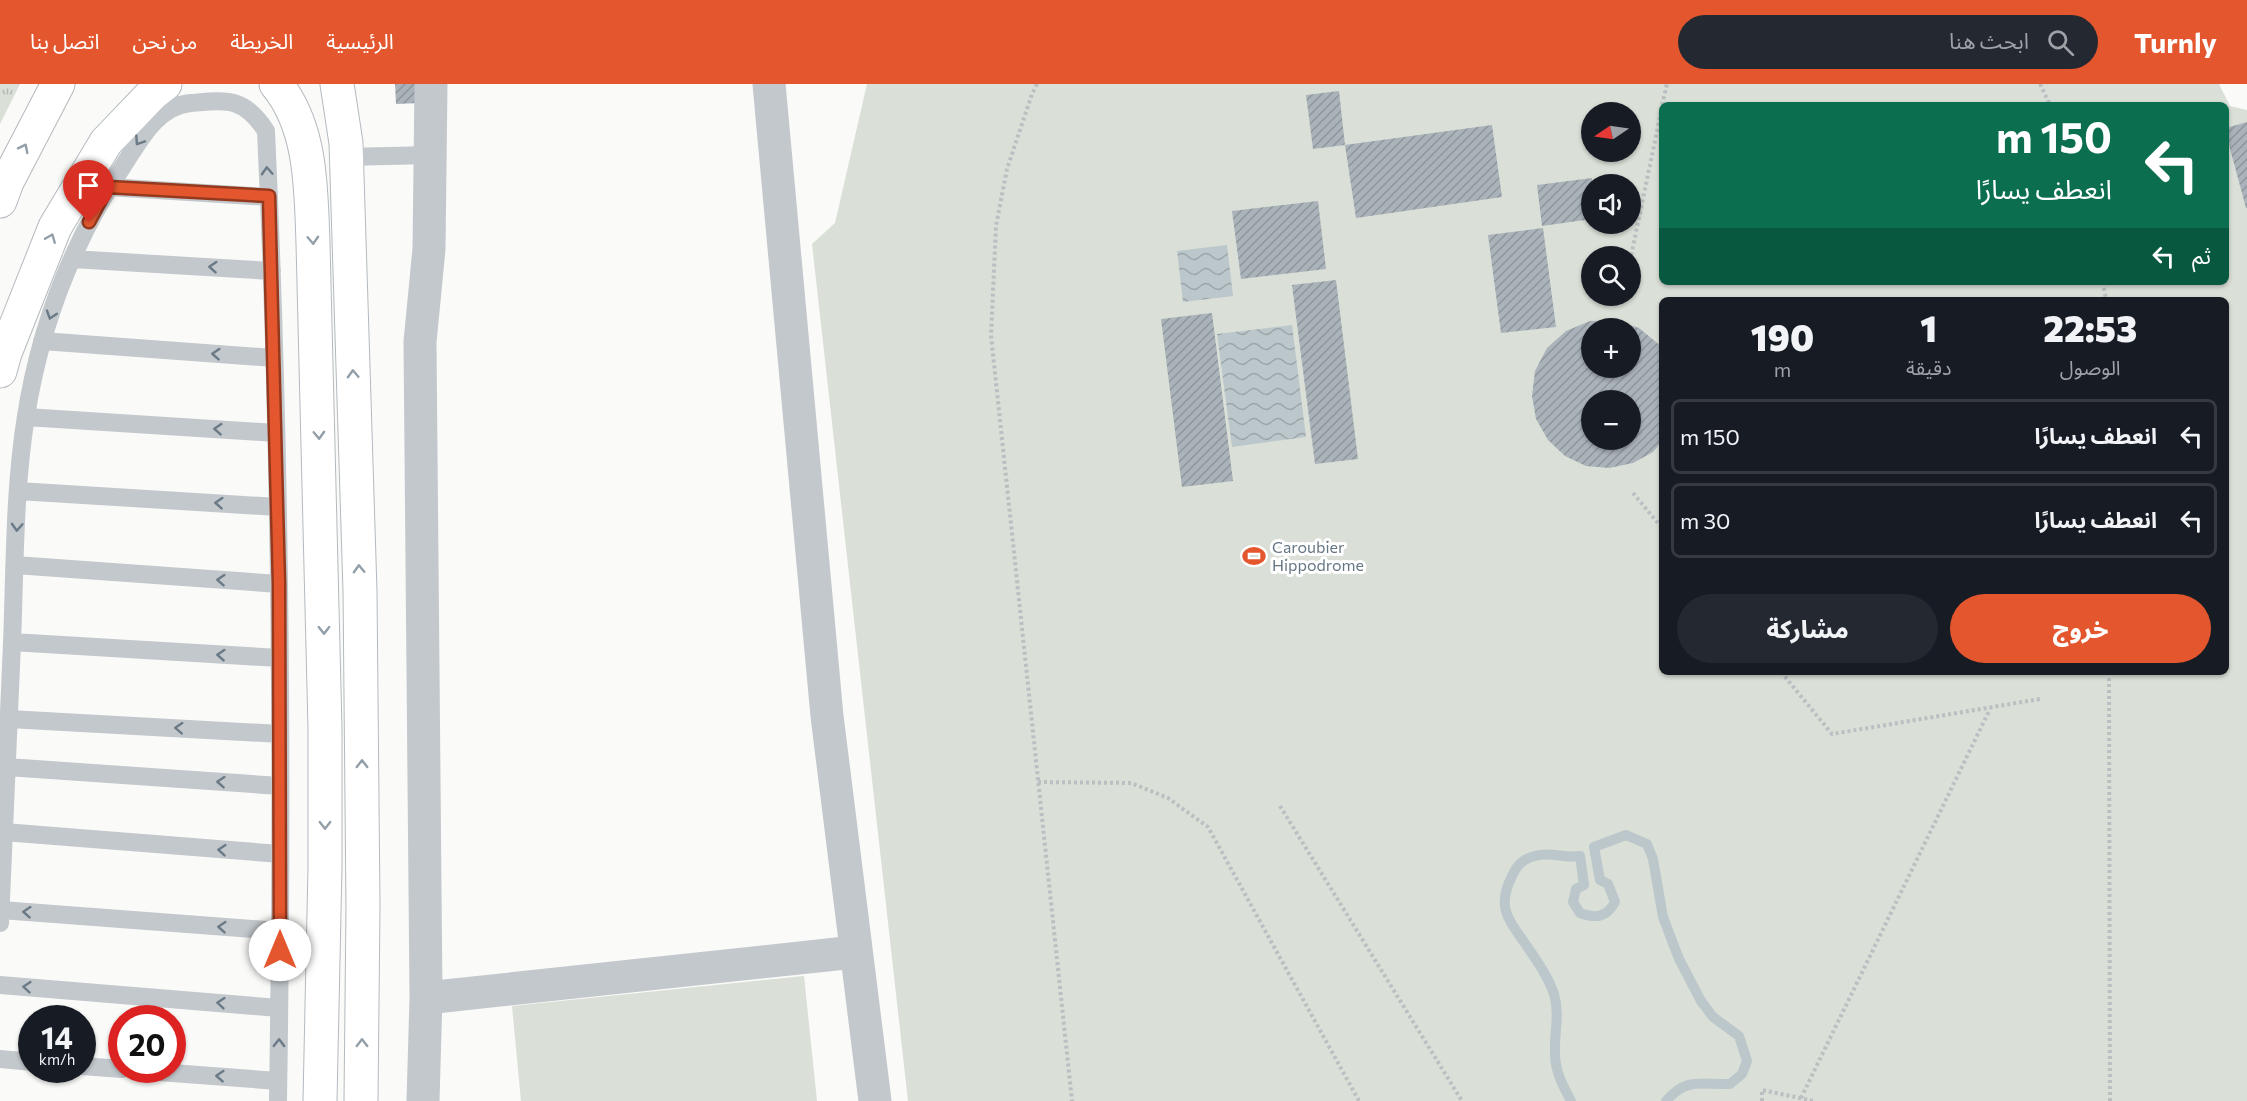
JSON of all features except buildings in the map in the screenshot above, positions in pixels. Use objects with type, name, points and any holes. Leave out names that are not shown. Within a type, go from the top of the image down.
[{"type":"main road","points":[[0,201],[7,182],[58,84]]},
{"type":"main road","points":[[0,371],[5,353],[56,227],[106,142],[152,94],[165,84]]},
{"type":"main road","points":[[276,84],[285,95],[305,149],[310,179],[313,243],[325,729],[325,866],[320,1101]]},
{"type":"main road","points":[[337,84],[343,114],[346,157],[362,681],[361,1101]]},
{"type":"street","points":[[423,1101],[426,999],[420,342],[429,249],[431,84]]},
{"type":"street","points":[[770,84],[827,716],[875,1101]]},
{"type":"street","points":[[426,999],[855,952]]},
{"type":"lane","points":[[0,923],[18,490],[26,417],[42,342],[72,259],[108,187],[155,120],[170,110],[186,104],[222,101],[240,104],[256,115],[266,131],[272,271],[279,584],[278,1101]]},
{"type":"lane","points":[[346,157],[430,154]]},
{"type":"lane","points":[[108,187],[269,196]]},
{"type":"lane","points":[[72,259],[272,271]]},
{"type":"lane","points":[[42,342],[274,358]]},
{"type":"lane","points":[[26,417],[276,433]]},
{"type":"lane","points":[[18,490],[278,507]]},
{"type":"lane","points":[[15,565],[279,584]]},
{"type":"lane","points":[[12,642],[279,658]]},
{"type":"lane","points":[[9,719],[280,734]]},
{"type":"lane","points":[[7,767],[280,786]]},
{"type":"lane","points":[[4,832],[280,854]]},
{"type":"lane","points":[[0,910],[280,931]]},
{"type":"lane","points":[[0,985],[279,1008]]},
{"type":"lane","points":[[0,1059],[18,1061]]},
{"type":"lane","points":[[186,1074],[278,1081]]},
{"type":"path","points":[[1037,84],[1007,169],[996,226],[991,335],[1072,1101]]},
{"type":"path","points":[[1663,102],[1667,84]]},
{"type":"path","points":[[2040,84],[2049,102]]},
{"type":"path","points":[[1633,246],[1659,121]]},
{"type":"path","points":[[1633,493],[1659,524]]},
{"type":"path","points":[[1783,675],[1832,734],[2040,699]]},
{"type":"path","points":[[2109,675],[2110,1101]]},
{"type":"path","points":[[1801,1098],[1990,709]]},
{"type":"path","points":[[1038,782],[1131,783],[1168,798],[1208,827],[1359,1101]]},
{"type":"path","points":[[1280,806],[1462,1101]]},
{"type":"path","points":[[1762,1101],[1762,1090],[1814,1101]]},
{"type":"green space","points":[[0,84],[20,84],[0,124]]},
{"type":"green space","name":"Caroubier Hippodrome","points":[[867,84],[2219,84],[2228,102],[1659,102],[1659,285],[2229,285],[2229,104],[2247,110],[2247,1101],[908,1101],[812,244],[835,223]]},
{"type":"green space","points":[[804,976],[817,1101],[521,1101],[512,1006]]},
{"type":"water","points":[[1227,245],[1233,296],[1183,302],[1177,251]]},
{"type":"water","points":[[1292,325],[1306,437],[1232,447],[1217,334]]},
{"type":"waterway","points":[[1571,1101],[1560,1078],[1555,1060],[1557,1009],[1554,994],[1541,967],[1513,926],[1506,911],[1505,896],[1514,872],[1527,859],[1546,854],[1580,856],[1584,885],[1576,889],[1573,902],[1580,913],[1591,916],[1605,914],[1615,902],[1608,884],[1600,880],[1594,847],[1626,835],[1647,844],[1653,859],[1663,917],[1679,959],[1701,1001],[1713,1017],[1739,1036],[1747,1061],[1742,1074],[1730,1084],[1688,1085],[1666,1101]]},
{"type":"place","name":"Caroubier Hippodrome","points":[[1254,556]]},
{"type":"route","points":[[89,222],[108,187],[269,196],[279,584],[280,950]]}]
